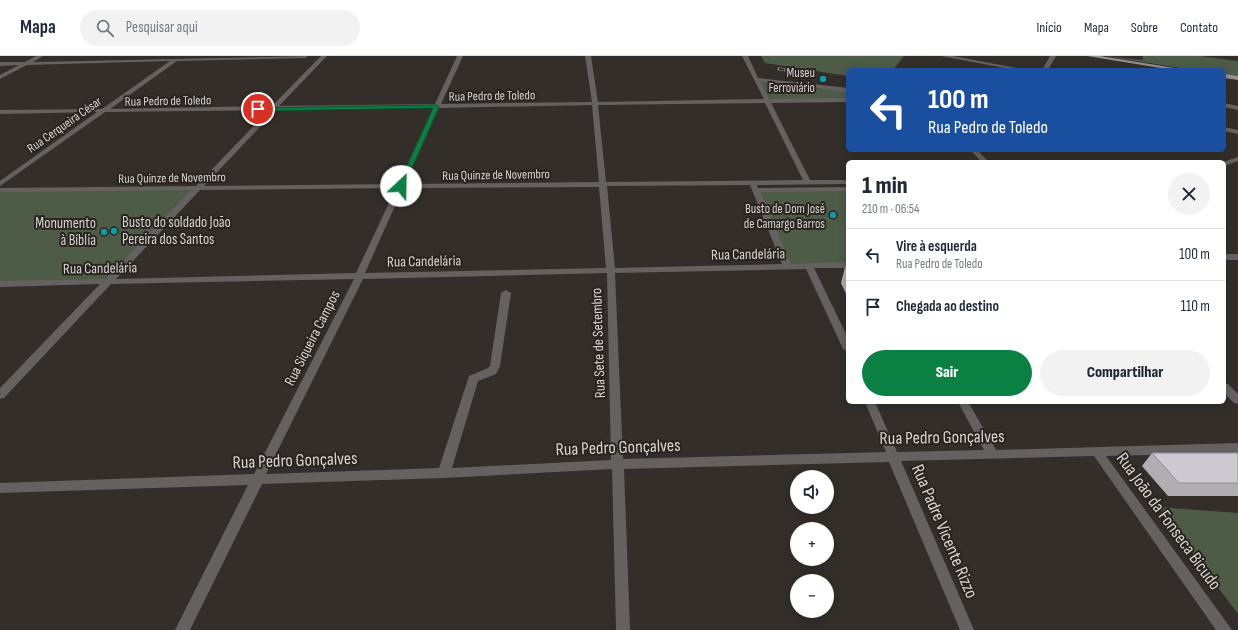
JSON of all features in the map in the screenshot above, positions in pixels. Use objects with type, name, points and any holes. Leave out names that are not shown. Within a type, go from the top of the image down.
[{"type":"main road","points":[[1090,56],[1171,68]]},
{"type":"main road","points":[[1226,76],[1238,78]]},
{"type":"street","points":[[0,77],[40,56]]},
{"type":"street","points":[[0,64],[179,58],[305,56]]},
{"type":"street","points":[[0,395],[324,56]]},
{"type":"street","name":"Rua Siqueira Campos","points":[[182,630],[359,277],[460,56]]},
{"type":"street","name":"Rua Sete de Setembro","points":[[588,56],[595,104],[611,271],[623,630]]},
{"type":"street","points":[[745,56],[808,183]]},
{"type":"street","points":[[944,56],[1013,68]]},
{"type":"street","points":[[1046,68],[1053,56]]},
{"type":"street","name":"Rua Cerqueira César","points":[[0,184],[179,58]]},
{"type":"street","points":[[757,79],[846,90]]},
{"type":"street","name":"Rua Pedro de Toledo","points":[[0,112],[846,100]]},
{"type":"street","points":[[1226,105],[1238,108]]},
{"type":"street","points":[[1226,129],[1238,132]]},
{"type":"street","points":[[1226,135],[1238,138]]},
{"type":"street","points":[[975,152],[984,160]]},
{"type":"street","points":[[1226,163],[1238,159]]},
{"type":"street","name":"Rua Quinze de Novembro","points":[[0,190],[603,184],[753,186],[846,182]]},
{"type":"street","points":[[788,267],[753,186],[846,189]]},
{"type":"street","points":[[1226,257],[1238,257]]},
{"type":"street","name":"Rua Candelária","points":[[0,284],[846,265]]},
{"type":"street","points":[[809,266],[846,345]]},
{"type":"street","points":[[444,473],[473,379],[492,371],[495,366],[506,293]]},
{"type":"street","points":[[1226,389],[1238,400]]},
{"type":"street","name":"Rua Padre Vicente Rizzo","points":[[871,404],[967,630]]},
{"type":"street","points":[[964,404],[992,454]]},
{"type":"street","name":"Rua Pedro Gonçalves","points":[[0,488],[444,473],[617,464],[1238,448]]},
{"type":"street","name":"Rua João da Fonseca Bicudo","points":[[1097,452],[1225,630]]},
{"type":"green space","points":[[761,56],[904,56],[895,68],[846,68],[846,76],[765,63]]},
{"type":"green space","points":[[1105,56],[1143,60],[1143,56],[1200,56],[1238,61],[1238,77],[1226,75],[1226,68],[1180,68]]},
{"type":"green space","points":[[757,79],[846,90],[846,100],[768,101]]},
{"type":"green space","points":[[197,189],[108,282],[0,284],[0,190]]},
{"type":"green space","points":[[846,189],[846,265],[788,267],[755,190]]},
{"type":"green space","points":[[1158,507],[1238,513],[1238,614]]},
{"type":"building","points":[[1152,453],[1238,453],[1238,483],[1179,483]]},
{"type":"railway","points":[[779,69],[801,72]]},
{"type":"place","name":"Museu Ferroviário","points":[[823,79]]},
{"type":"place","name":"Busto de Dom José de Camargo Barros","points":[[833,215]]},
{"type":"place","name":"Busto do soldado João Pereira dos Santos","points":[[114,231]]},
{"type":"place","name":"Monumento à Bíblia","points":[[104,232]]},
{"type":"route","points":[[258,109],[436,107],[401,186]]}]
